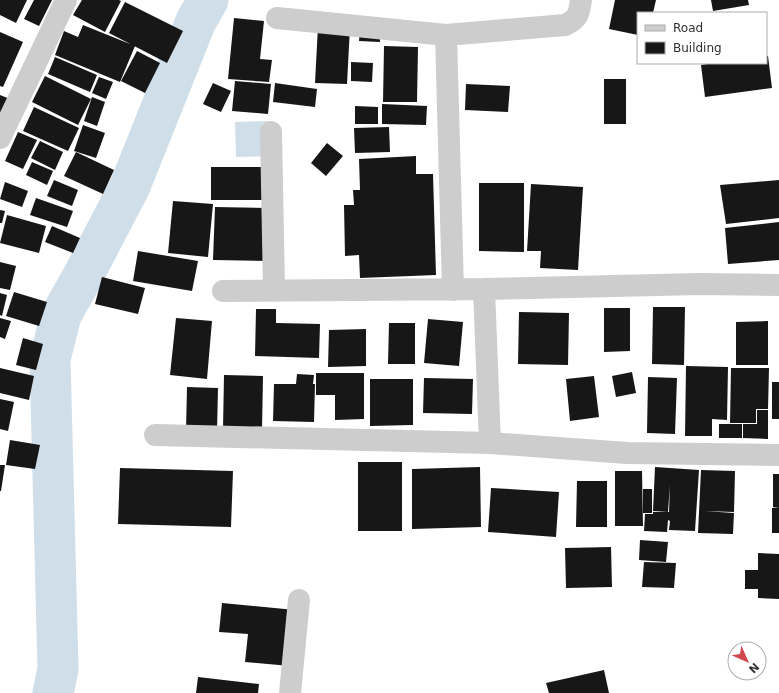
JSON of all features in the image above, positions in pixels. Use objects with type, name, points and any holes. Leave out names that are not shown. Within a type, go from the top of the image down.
[{"type":"street","points":[[0,138],[66,0]]},
{"type":"street","points":[[277,18],[446,35],[564,25],[574,21],[579,13],[581,0]]},
{"type":"street","points":[[446,35],[453,290]]},
{"type":"street","points":[[271,132],[274,290]]},
{"type":"street","points":[[223,291],[484,290],[699,284],[779,285]]},
{"type":"street","points":[[484,290],[490,443]]},
{"type":"street","points":[[155,435],[490,443],[627,452],[779,455]]},
{"type":"street","points":[[290,693],[299,600]]},
{"type":"shaded area","points":[[268,121],[269,156],[236,157],[235,122]]},
{"type":"building","points":[[0,0],[27,0],[16,23],[0,15]]},
{"type":"building","points":[[34,0],[52,0],[39,26],[24,19]]},
{"type":"building","points":[[82,0],[121,1],[105,32],[73,15]]},
{"type":"building","points":[[615,0],[656,0],[653,12],[637,12],[637,35],[609,29]]},
{"type":"building","points":[[711,0],[748,0],[749,5],[713,11]]},
{"type":"building","points":[[125,2],[183,31],[167,63],[109,33]]},
{"type":"building","points":[[234,18],[264,21],[260,59],[272,60],[269,82],[228,79]]},
{"type":"building","points":[[83,25],[135,46],[120,82],[55,55],[64,31],[78,37]]},
{"type":"building","points":[[318,26],[350,27],[347,84],[315,83]]},
{"type":"building","points":[[360,28],[380,29],[380,42],[359,41]]},
{"type":"building","points":[[0,32],[23,42],[3,87],[0,86]]},
{"type":"building","points":[[384,46],[418,47],[417,102],[383,102]]},
{"type":"building","points":[[137,51],[160,63],[145,93],[121,81]]},
{"type":"building","points":[[768,56],[772,88],[705,97],[701,65],[767,64]]},
{"type":"building","points":[[55,57],[97,75],[90,92],[48,74]]},
{"type":"building","points":[[351,62],[373,63],[372,82],[351,81]]},
{"type":"building","points":[[45,76],[91,99],[78,125],[32,102]]},
{"type":"building","points":[[99,77],[113,82],[106,99],[92,93]]},
{"type":"building","points":[[604,79],[626,79],[626,124],[604,124]]},
{"type":"building","points":[[235,81],[271,84],[268,114],[232,111]]},
{"type":"building","points":[[213,83],[231,91],[221,112],[203,104]]},
{"type":"building","points":[[275,83],[317,89],[315,107],[273,102]]},
{"type":"building","points":[[466,84],[510,86],[508,112],[465,110]]},
{"type":"building","points":[[0,95],[10,99],[0,123]]},
{"type":"building","points":[[92,97],[105,102],[97,126],[84,121]]},
{"type":"building","points":[[382,104],[427,106],[426,125],[382,124]]},
{"type":"building","points":[[355,106],[378,107],[378,124],[355,124]]},
{"type":"building","points":[[34,107],[79,128],[68,151],[23,131]]},
{"type":"building","points":[[83,125],[105,133],[96,158],[74,151]]},
{"type":"building","points":[[389,127],[390,152],[355,153],[354,128]]},
{"type":"building","points":[[18,132],[37,140],[23,169],[5,161]]},
{"type":"building","points":[[40,141],[63,152],[55,170],[31,158]]},
{"type":"building","points":[[327,143],[343,156],[326,176],[311,163]]},
{"type":"building","points":[[76,152],[114,170],[103,194],[64,176]]},
{"type":"building","points":[[416,156],[416,174],[433,174],[436,275],[360,278],[359,255],[345,256],[344,205],[354,205],[353,190],[360,190],[359,159]]},
{"type":"building","points":[[32,162],[53,171],[47,185],[26,175]]},
{"type":"building","points":[[211,167],[266,167],[265,200],[211,200]]},
{"type":"building","points":[[54,180],[78,190],[72,206],[47,196]]},
{"type":"building","points":[[779,180],[779,218],[726,224],[720,185]]},
{"type":"building","points":[[5,182],[28,191],[22,207],[0,199]]},
{"type":"building","points":[[479,183],[524,183],[524,252],[479,251]]},
{"type":"building","points":[[531,184],[583,187],[578,270],[540,268],[541,251],[527,251]]},
{"type":"building","points":[[36,198],[73,211],[67,227],[30,215]]},
{"type":"building","points":[[173,201],[213,204],[208,257],[168,253]]},
{"type":"building","points":[[215,207],[271,208],[269,261],[213,260]]},
{"type":"building","points":[[0,210],[5,211],[2,223],[0,223]]},
{"type":"building","points":[[7,215],[46,226],[39,253],[0,243]]},
{"type":"building","points":[[779,222],[779,260],[728,264],[725,228]]},
{"type":"building","points":[[52,226],[80,238],[73,253],[45,242]]},
{"type":"building","points":[[138,251],[198,261],[192,291],[133,281]]},
{"type":"building","points":[[0,262],[16,266],[10,290],[0,288]]},
{"type":"building","points":[[102,277],[145,288],[138,314],[95,304]]},
{"type":"building","points":[[14,292],[47,302],[39,326],[6,316]]},
{"type":"building","points":[[0,293],[7,295],[2,316],[0,315]]},
{"type":"building","points":[[653,307],[685,307],[684,365],[652,364]]},
{"type":"building","points":[[604,308],[630,308],[630,351],[604,352]]},
{"type":"building","points":[[256,309],[276,309],[276,323],[320,324],[319,358],[255,356]]},
{"type":"building","points":[[519,312],[569,313],[568,365],[518,364]]},
{"type":"building","points":[[0,318],[11,321],[5,339],[0,337]]},
{"type":"building","points":[[176,318],[212,321],[207,379],[170,375]]},
{"type":"building","points":[[428,319],[463,322],[459,366],[424,363]]},
{"type":"building","points":[[768,321],[768,365],[736,365],[736,322]]},
{"type":"building","points":[[389,323],[415,323],[415,364],[388,364]]},
{"type":"building","points":[[366,329],[366,366],[328,367],[329,330]]},
{"type":"building","points":[[23,338],[43,344],[36,370],[16,365]]},
{"type":"building","points":[[686,366],[728,367],[727,420],[712,419],[712,436],[685,436]]},
{"type":"building","points":[[0,368],[34,376],[29,400],[0,393]]},
{"type":"building","points":[[731,368],[769,368],[768,409],[756,409],[756,423],[730,423]]},
{"type":"building","points":[[632,372],[636,393],[616,397],[612,376]]},
{"type":"building","points":[[316,373],[364,373],[364,419],[335,420],[335,395],[316,395]]},
{"type":"building","points":[[297,374],[314,375],[314,422],[273,421],[274,384],[296,384]]},
{"type":"building","points":[[224,375],[263,376],[262,430],[223,429]]},
{"type":"building","points":[[594,376],[599,417],[570,421],[566,379]]},
{"type":"building","points":[[648,377],[677,378],[675,434],[647,433]]},
{"type":"building","points":[[424,378],[473,379],[472,414],[423,413]]},
{"type":"building","points":[[370,379],[413,379],[413,425],[370,426]]},
{"type":"building","points":[[772,382],[779,382],[779,419],[772,419]]},
{"type":"building","points":[[187,387],[218,388],[217,431],[186,430]]},
{"type":"building","points":[[0,399],[14,402],[8,431],[0,429]]},
{"type":"building","points":[[757,410],[768,410],[768,439],[743,438],[743,424],[757,424]]},
{"type":"building","points":[[719,424],[742,424],[742,438],[719,438]]},
{"type":"building","points":[[10,440],[40,445],[35,469],[6,465]]},
{"type":"building","points":[[358,462],[402,462],[402,531],[358,531]]},
{"type":"building","points":[[0,465],[5,465],[1,491],[0,491]]},
{"type":"building","points":[[480,467],[481,527],[412,529],[412,469]]},
{"type":"building","points":[[655,467],[699,470],[695,531],[669,530],[670,521],[668,520],[667,532],[644,531],[645,514],[653,514],[653,512],[668,512],[653,511]],"holes":[[[670,485],[669,512],[668,512]]]},
{"type":"building","points":[[120,468],[233,471],[231,527],[118,524]]},
{"type":"building","points":[[701,470],[735,471],[734,512],[704,511],[734,513],[733,534],[698,533]]},
{"type":"building","points":[[615,471],[642,471],[643,526],[615,526]]},
{"type":"building","points":[[773,474],[779,474],[779,507],[773,507]]},
{"type":"building","points":[[577,481],[607,481],[607,527],[576,527]]},
{"type":"building","points":[[491,488],[559,492],[556,537],[488,532]]},
{"type":"building","points":[[643,489],[652,489],[652,513],[643,513]]},
{"type":"building","points":[[779,507],[779,533],[772,533],[772,508]]},
{"type":"building","points":[[640,540],[668,542],[666,562],[639,560]]},
{"type":"building","points":[[611,547],[612,587],[566,588],[565,548]]},
{"type":"building","points":[[758,553],[779,554],[779,599],[758,598],[758,589],[745,589],[745,570],[758,570]]},
{"type":"building","points":[[644,562],[676,563],[674,588],[642,587]]},
{"type":"building","points":[[222,603],[295,610],[290,666],[245,662],[248,634],[219,632]]},
{"type":"building","points":[[604,670],[609,693],[549,693],[546,683]]},
{"type":"building","points":[[198,677],[259,684],[258,693],[196,693]]},
{"type":"waterway","points":[[53,693],[58,669],[50,359],[61,315],[130,186],[196,21],[208,0]]}]
